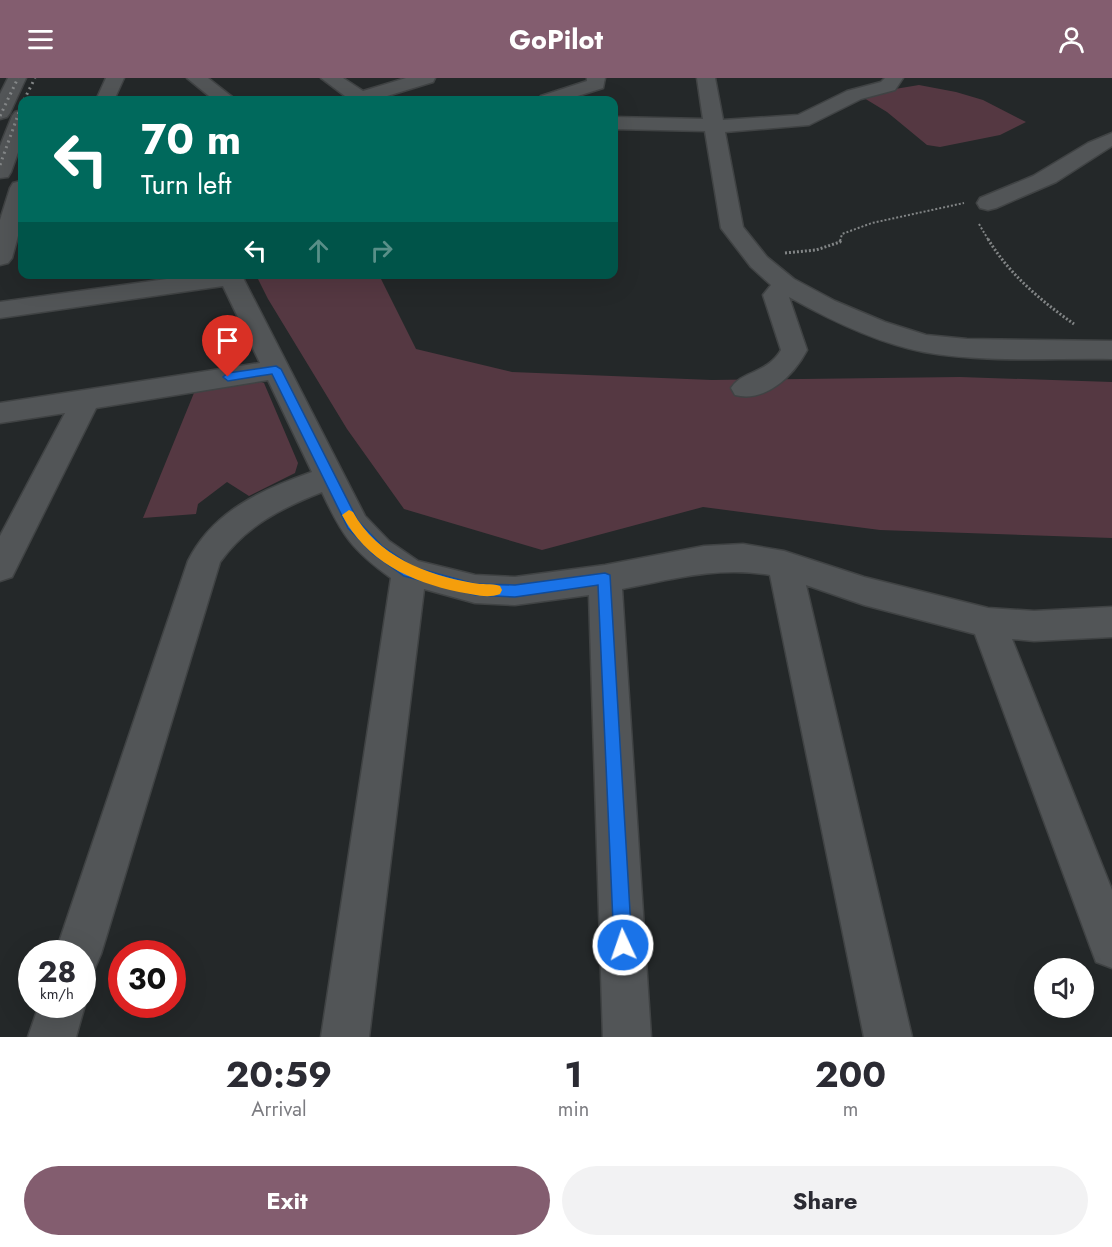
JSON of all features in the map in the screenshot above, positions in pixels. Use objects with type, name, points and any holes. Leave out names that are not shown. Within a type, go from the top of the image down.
[{"type":"street","points":[[0,113],[17,78]]},
{"type":"street","points":[[107,96],[115,78]]},
{"type":"street","points":[[196,78],[221,96]]},
{"type":"street","points":[[330,78],[354,96]]},
{"type":"street","points":[[371,96],[426,78]]},
{"type":"street","points":[[564,96],[596,84],[596,78]]},
{"type":"street","points":[[706,78],[732,228],[754,255],[784,284],[826,308],[876,328],[924,343],[967,348],[1111,350]]},
{"type":"street","points":[[618,123],[715,125],[802,121],[854,95],[888,86],[894,78]]},
{"type":"street","points":[[0,172],[18,126]]},
{"type":"street","points":[[977,203],[1045,178],[1070,164],[1093,146],[1112,139]]},
{"type":"street","points":[[0,258],[14,189]]},
{"type":"street","points":[[0,310],[210,279]]},
{"type":"street","points":[[231,279],[353,524],[377,550],[409,572],[475,589],[505,591],[605,579],[704,559],[742,557],[784,564],[864,591],[988,623],[1034,626],[1112,622]]},
{"type":"street","points":[[745,388],[776,375],[786,366],[794,350],[776,295],[784,284]]},
{"type":"street","points":[[0,413],[276,369]]},
{"type":"street","points":[[0,568],[86,400]]},
{"type":"street","points":[[82,940],[196,585],[208,555],[231,526],[259,506],[329,478]]},
{"type":"street","points":[[784,564],[888,1037]]},
{"type":"street","points":[[345,1037],[409,572]]},
{"type":"street","points":[[605,579],[627,1037]]},
{"type":"street","points":[[988,623],[1112,946]]},
{"type":"street","points":[[52,1037],[58,1018]]},
{"type":"path","points":[[754,255],[816,250],[840,242],[842,234],[872,223],[977,203],[1001,260],[1050,307],[1111,350]]},
{"type":"shaded area","points":[[919,85],[983,100],[1026,122],[1000,135],[940,147],[927,145],[887,112],[859,95]]},
{"type":"shaded area","points":[[258,279],[381,279],[416,349],[512,372],[712,380],[960,377],[1112,382],[1112,538],[880,530],[703,507],[542,550],[404,509],[347,429]]},
{"type":"shaded area","points":[[256,380],[264,383],[298,463],[295,473],[249,496],[227,482],[198,504],[196,514],[143,518],[196,388]]},
{"type":"railway","points":[[0,116],[18,78]]},
{"type":"railway","points":[[26,96],[35,78]]},
{"type":"railway","points":[[0,165],[18,115]]},
{"type":"slow traffic","points":[[349,515],[353,524],[377,550],[409,572],[446,583],[475,589],[495,590]]},
{"type":"route","points":[[228,377],[276,369],[353,524],[377,550],[409,572],[475,589],[515,591],[605,579],[623,945]]}]
